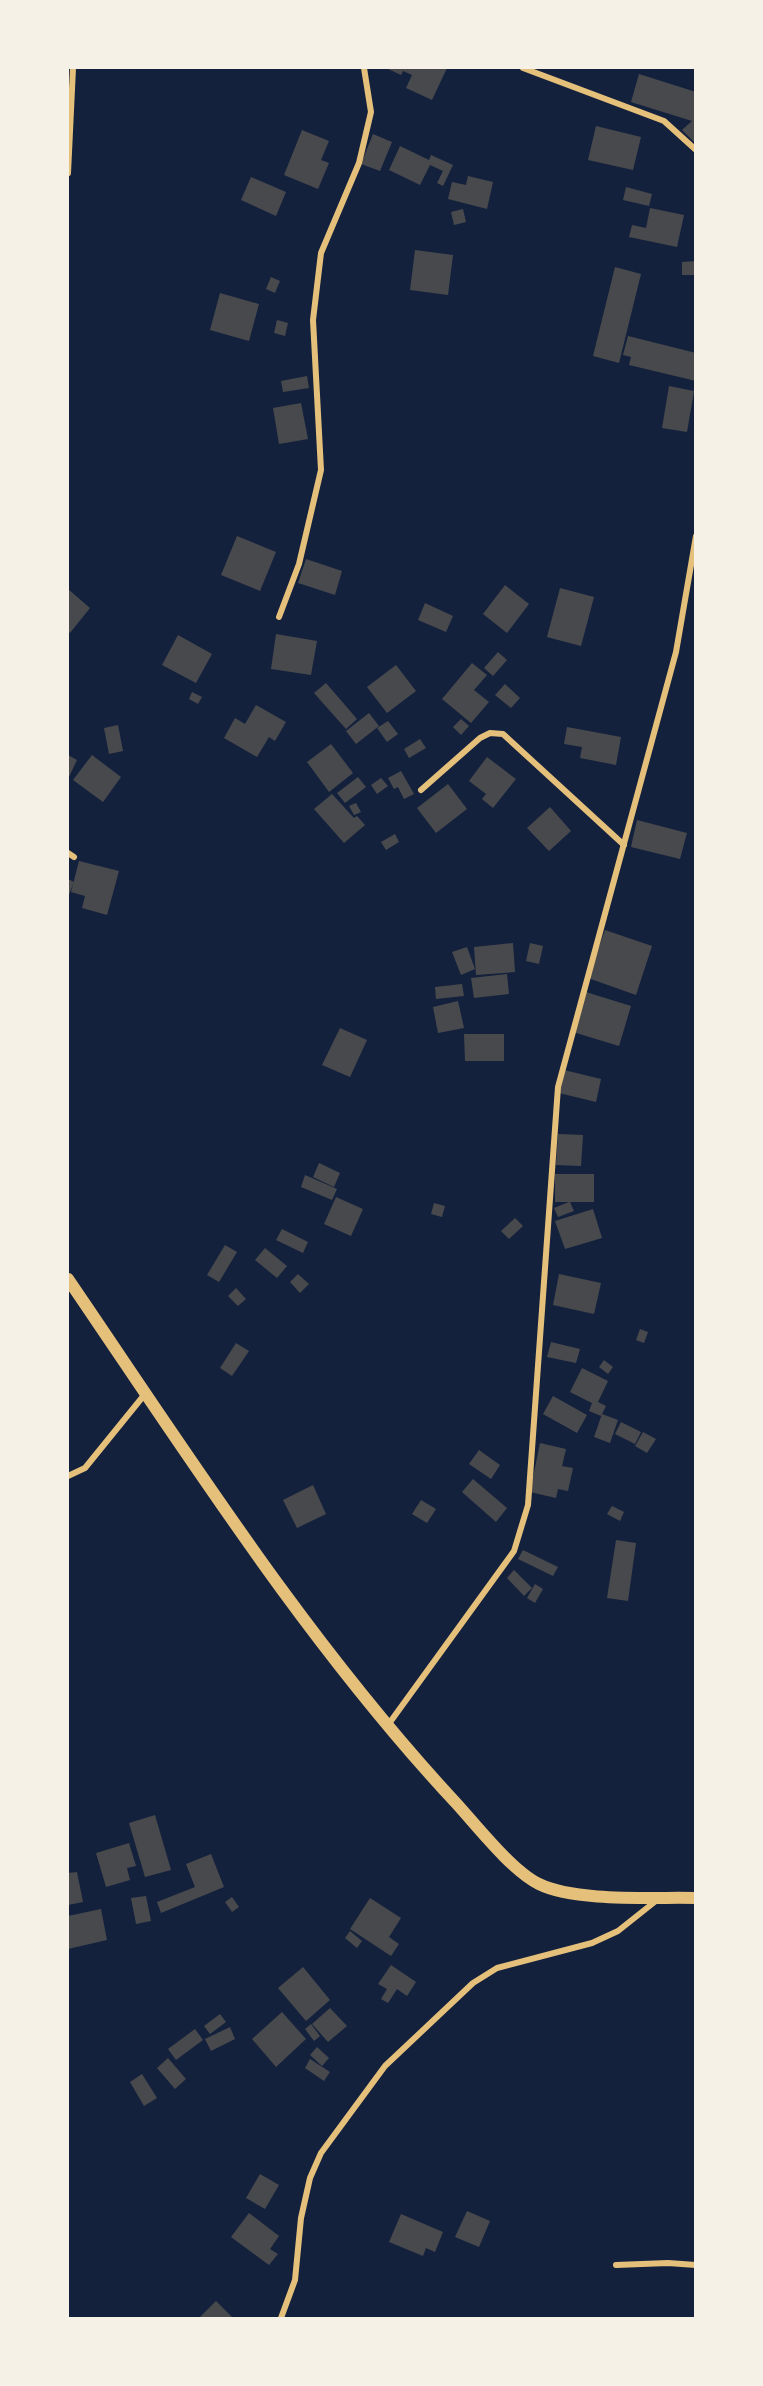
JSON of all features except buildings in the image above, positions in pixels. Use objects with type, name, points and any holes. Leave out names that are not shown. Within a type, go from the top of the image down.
[{"type":"main road","points":[[68,1279],[145,1394],[295,1607],[388,1726],[510,1861],[536,1883],[549,1889],[576,1895],[696,1898]]},
{"type":"street","points":[[68,173],[73,68]]},
{"type":"street","points":[[279,617],[299,564],[321,470],[313,320],[321,253],[359,163],[370,112],[364,68]]},
{"type":"street","points":[[523,68],[664,121],[696,150]]},
{"type":"street","points":[[388,1726],[514,1551],[528,1504],[558,1087],[676,652],[696,536]]},
{"type":"street","points":[[421,790],[480,738],[490,733],[503,734],[624,846]]},
{"type":"street","points":[[68,1476],[85,1468],[145,1394]]},
{"type":"street","points":[[281,2319],[295,2280],[300,2218],[310,2178],[321,2154],[385,2066],[472,1983],[496,1968],[592,1943],[618,1931],[659,1898]]},
{"type":"street","points":[[616,2265],[668,2263],[696,2265]]}]
